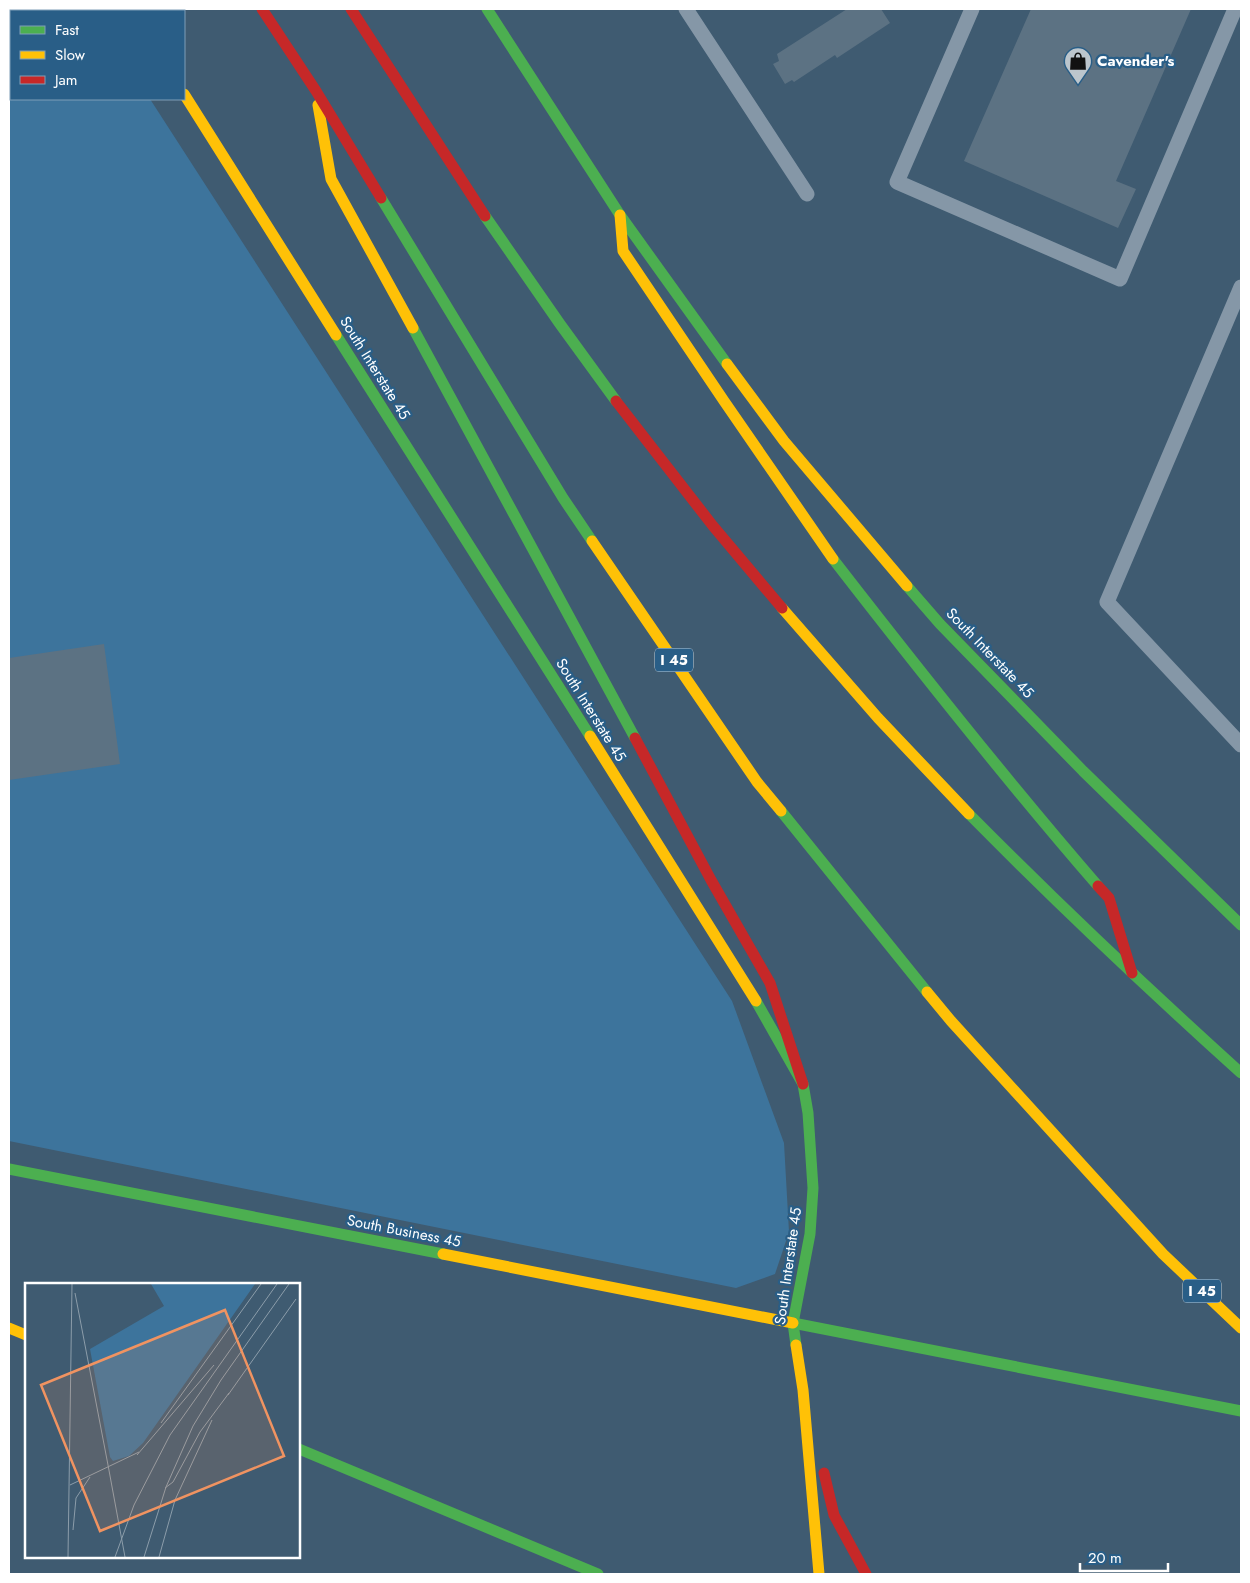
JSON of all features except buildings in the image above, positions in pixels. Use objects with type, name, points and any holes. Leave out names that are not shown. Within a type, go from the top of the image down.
[{"type":"main road","name":"I 45","points":[[262,9],[316,91],[563,498],[757,782],[951,1021],[1163,1254],[1241,1328]]},
{"type":"main road","points":[[351,9],[446,157],[560,324],[690,496],[764,586],[900,742],[974,820],[1048,895],[1241,1072]]},
{"type":"main road","name":"South Interstate 45","points":[[487,9],[620,215],[676,295],[784,440],[940,624],[1083,771],[1241,925]]},
{"type":"main road","points":[[316,91],[331,178],[468,426],[711,880],[770,983],[803,1084]]},
{"type":"main road","name":"South Interstate 45","points":[[185,96],[745,981],[803,1084],[811,1144],[813,1188],[810,1234],[793,1323],[803,1390],[819,1574]]},
{"type":"main road","points":[[620,215],[623,251],[826,549],[973,738],[1109,898],[1133,974]]},
{"type":"main road","name":"South Business 45","points":[[9,1169],[1241,1411]]},
{"type":"main road","points":[[9,1328],[25,1335]]},
{"type":"main road","name":"South Interstate 45","points":[[803,1390],[834,1515],[866,1574]]},
{"type":"main road","points":[[300,1449],[598,1574]]},
{"type":"lane","points":[[686,9],[807,194]]},
{"type":"lane","points":[[972,9],[897,182],[1120,279],[1235,9]]},
{"type":"lane","points":[[1241,287],[1107,602],[1241,745]]},
{"type":"shaded area","points":[[9,9],[92,9],[10,10],[10,100],[151,100],[732,1001],[784,1143],[789,1232],[775,1274],[736,1288],[9,1141]]},
{"type":"traffic: fast","points":[[487,9],[620,215],[727,364]]},
{"type":"traffic: fast","points":[[381,198],[563,498],[592,541]]},
{"type":"traffic: fast","points":[[485,216],[616,401]]},
{"type":"traffic: fast","points":[[413,328],[635,738]]},
{"type":"traffic: fast","points":[[336,335],[590,736]]},
{"type":"traffic: fast","points":[[833,559],[963,724],[1098,886]]},
{"type":"traffic: fast","points":[[907,586],[940,624],[1083,771],[1241,925]]},
{"type":"traffic: fast","points":[[781,811],[927,992]]},
{"type":"traffic: fast","points":[[969,814],[1103,945],[1241,1073]]},
{"type":"traffic: fast","points":[[756,1001],[803,1084],[808,1113],[813,1188],[810,1234],[793,1323],[796,1345]]},
{"type":"traffic: fast","points":[[9,1169],[443,1254]]},
{"type":"traffic: fast","points":[[793,1323],[1241,1411]]},
{"type":"traffic: fast","points":[[300,1449],[598,1574]]},
{"type":"traffic: slow","points":[[185,96],[336,335]]},
{"type":"traffic: slow","points":[[318,105],[331,179],[413,328]]},
{"type":"traffic: slow","points":[[620,215],[623,251],[833,559]]},
{"type":"traffic: slow","points":[[727,364],[784,441],[907,586]]},
{"type":"traffic: slow","points":[[592,541],[757,782],[781,811]]},
{"type":"traffic: slow","points":[[782,608],[878,718],[969,814]]},
{"type":"traffic: slow","points":[[590,736],[756,1001]]},
{"type":"traffic: slow","points":[[927,992],[951,1021],[1163,1254],[1241,1328]]},
{"type":"traffic: slow","points":[[443,1254],[793,1323]]},
{"type":"traffic: slow","points":[[9,1328],[25,1335]]},
{"type":"traffic: slow","points":[[796,1345],[803,1390],[819,1574]]},
{"type":"traffic: jam","points":[[262,9],[316,91],[381,198]]},
{"type":"traffic: jam","points":[[351,9],[485,216]]},
{"type":"traffic: jam","points":[[616,401],[713,526],[782,608]]},
{"type":"traffic: jam","points":[[635,738],[711,880],[770,983],[803,1084]]},
{"type":"traffic: jam","points":[[1098,886],[1109,898],[1132,973]]},
{"type":"traffic: jam","points":[[824,1473],[834,1515],[866,1574]]},
{"type":"place","name":"Cavender's","points":[[1078,85]]}]
